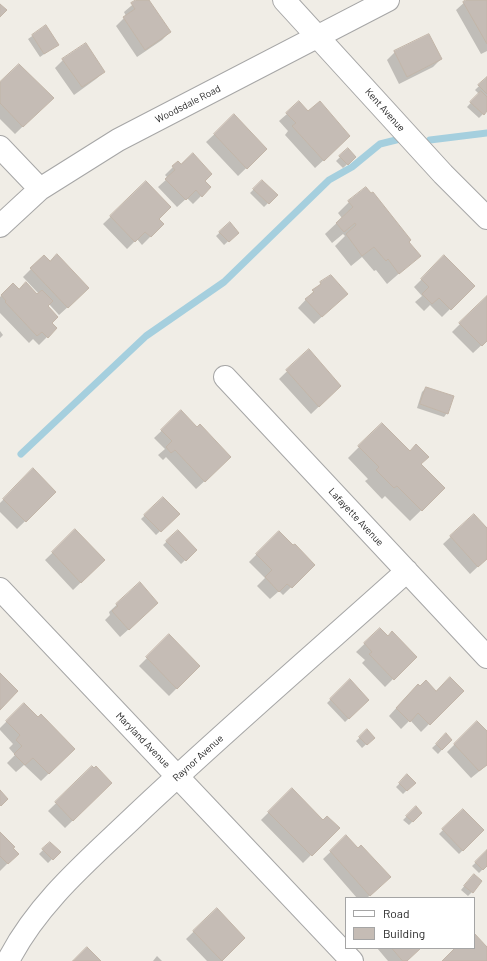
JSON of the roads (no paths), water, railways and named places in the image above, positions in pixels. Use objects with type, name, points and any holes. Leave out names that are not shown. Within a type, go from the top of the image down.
[{"type":"street","name":"Kent Avenue","points":[[284,0],[319,36],[443,174],[487,218]]},
{"type":"street","name":"Woodsdale Road","points":[[0,226],[40,189],[118,140],[388,0]]},
{"type":"street","points":[[0,148],[40,189]]},
{"type":"street","name":"Lafayette Avenue","points":[[225,377],[487,657]]},
{"type":"street","name":"Raynor Avenue","points":[[8,961],[36,916],[66,882],[177,776],[407,571]]},
{"type":"street","name":"Maryland Avenue","points":[[0,589],[352,961]]},
{"type":"waterway","points":[[430,140],[487,133]]},
{"type":"waterway","points":[[21,454],[146,336],[224,282],[329,180],[352,167],[380,144],[400,139]]}]
